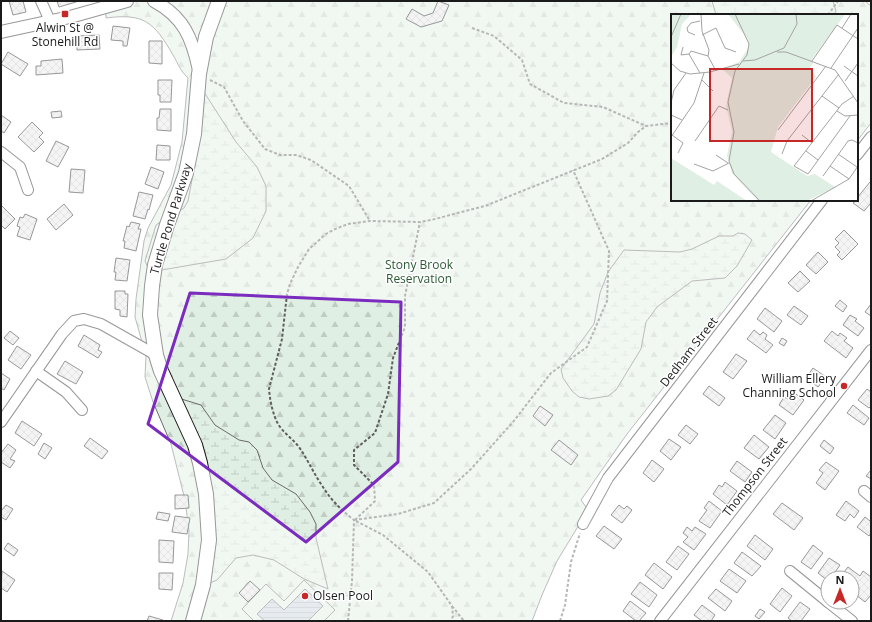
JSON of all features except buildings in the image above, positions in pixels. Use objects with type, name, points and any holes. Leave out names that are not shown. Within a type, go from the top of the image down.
[{"type":"main road","name":"Turtle Pond Parkway","points":[[193,621],[203,584],[209,540],[206,494],[195,445],[161,371],[156,355],[150,315],[155,265],[167,225],[186,174],[194,134],[199,74],[206,37],[219,1]]},
{"type":"street","points":[[42,1],[50,22]]},
{"type":"street","points":[[1,32],[50,22],[127,1]]},
{"type":"street","points":[[154,1],[174,14],[183,24],[195,51],[199,74]]},
{"type":"street","points":[[858,154],[871,137]]},
{"type":"street","points":[[1,152],[20,167],[28,190]]},
{"type":"street","name":"Dedham Street","points":[[583,524],[608,478],[821,201]]},
{"type":"street","points":[[1,422],[62,334],[74,321],[84,318],[101,324],[156,355]]},
{"type":"street","name":"Thompson Street","points":[[660,621],[871,350]]},
{"type":"street","points":[[36,371],[66,392],[82,410]]},
{"type":"street","points":[[790,571],[820,595]]},
{"type":"street","points":[[838,610],[852,621]]},
{"type":"path","points":[[829,14],[838,1]]},
{"type":"path","points":[[472,28],[494,36],[522,60],[530,84],[551,96],[564,103],[603,107],[646,126]]},
{"type":"path","points":[[199,74],[224,87],[243,121],[265,149],[280,156],[296,155],[311,160],[349,186],[370,221]]},
{"type":"path","points":[[464,621],[428,572],[383,535],[354,520],[340,509],[323,488],[298,446],[286,435],[277,422],[272,409],[269,389],[282,339],[287,294],[290,284],[303,257],[309,249],[318,240],[335,228],[348,224],[370,221],[420,222],[485,206],[602,159],[628,143],[646,126],[671,123]]},
{"type":"path","points":[[354,520],[398,514],[434,503],[471,469],[513,422],[551,373],[587,347],[607,301],[609,251],[573,170]]},
{"type":"path","points":[[348,621],[352,582],[354,520],[375,501],[374,485],[354,466],[354,450],[375,433],[388,394],[393,358],[405,327],[405,296],[420,222]]},
{"type":"path","points":[[560,621],[571,562],[583,524]]},
{"type":"path","points":[[451,621],[453,616],[452,606]]},
{"type":"highlighted area","points":[[190,293],[401,302],[398,462],[306,542],[148,424]]},
{"type":"green space","points":[[712,1],[833,1],[836,11],[835,14],[716,14]]},
{"type":"green space","name":"Stony Brook Reservation","points":[[865,1],[871,6],[871,123],[858,140],[858,14],[671,14],[671,201],[810,201],[627,434],[581,500],[588,510],[557,561],[532,621],[171,621],[183,583],[188,554],[189,531],[185,500],[171,444],[153,402],[145,377],[146,356],[135,317],[144,241],[148,228],[171,185],[182,142],[188,78],[160,35],[153,27],[147,22],[130,17],[106,18],[105,2]]},
{"type":"green space","points":[[204,92],[236,142],[257,167],[266,186],[266,211],[253,238],[226,259],[150,272],[145,261],[156,225],[184,208],[188,201],[197,153],[196,100]]},
{"type":"green space","points":[[738,233],[745,234],[752,240],[737,266],[725,278],[692,281],[657,307],[646,322],[641,349],[616,390],[608,396],[589,399],[579,397],[572,391],[563,378],[561,369],[594,324],[600,293],[608,272],[624,250],[680,252],[692,249],[719,236],[733,236]]},
{"type":"green space","points":[[178,398],[201,405],[215,425],[239,440],[249,442],[257,450],[263,468],[272,480],[296,494],[310,512],[316,524],[316,538],[328,589],[304,579],[274,560],[253,555],[236,558],[217,580],[210,583],[206,493]]},
{"type":"green space","name":"Olsen Pool","points":[[304,580],[335,610],[324,621],[254,621],[242,609],[266,584],[284,601]]},
{"type":"shaded area","points":[[305,589],[323,606],[308,621],[265,621],[257,614],[272,599],[284,610]]},
{"type":"place","name":"Alwin St @ Stonehill Rd","points":[[65,14]]},
{"type":"place","name":"William Ellery Channing School","points":[[844,386]]},
{"type":"place","name":"Olsen Pool","points":[[305,596]]}]
